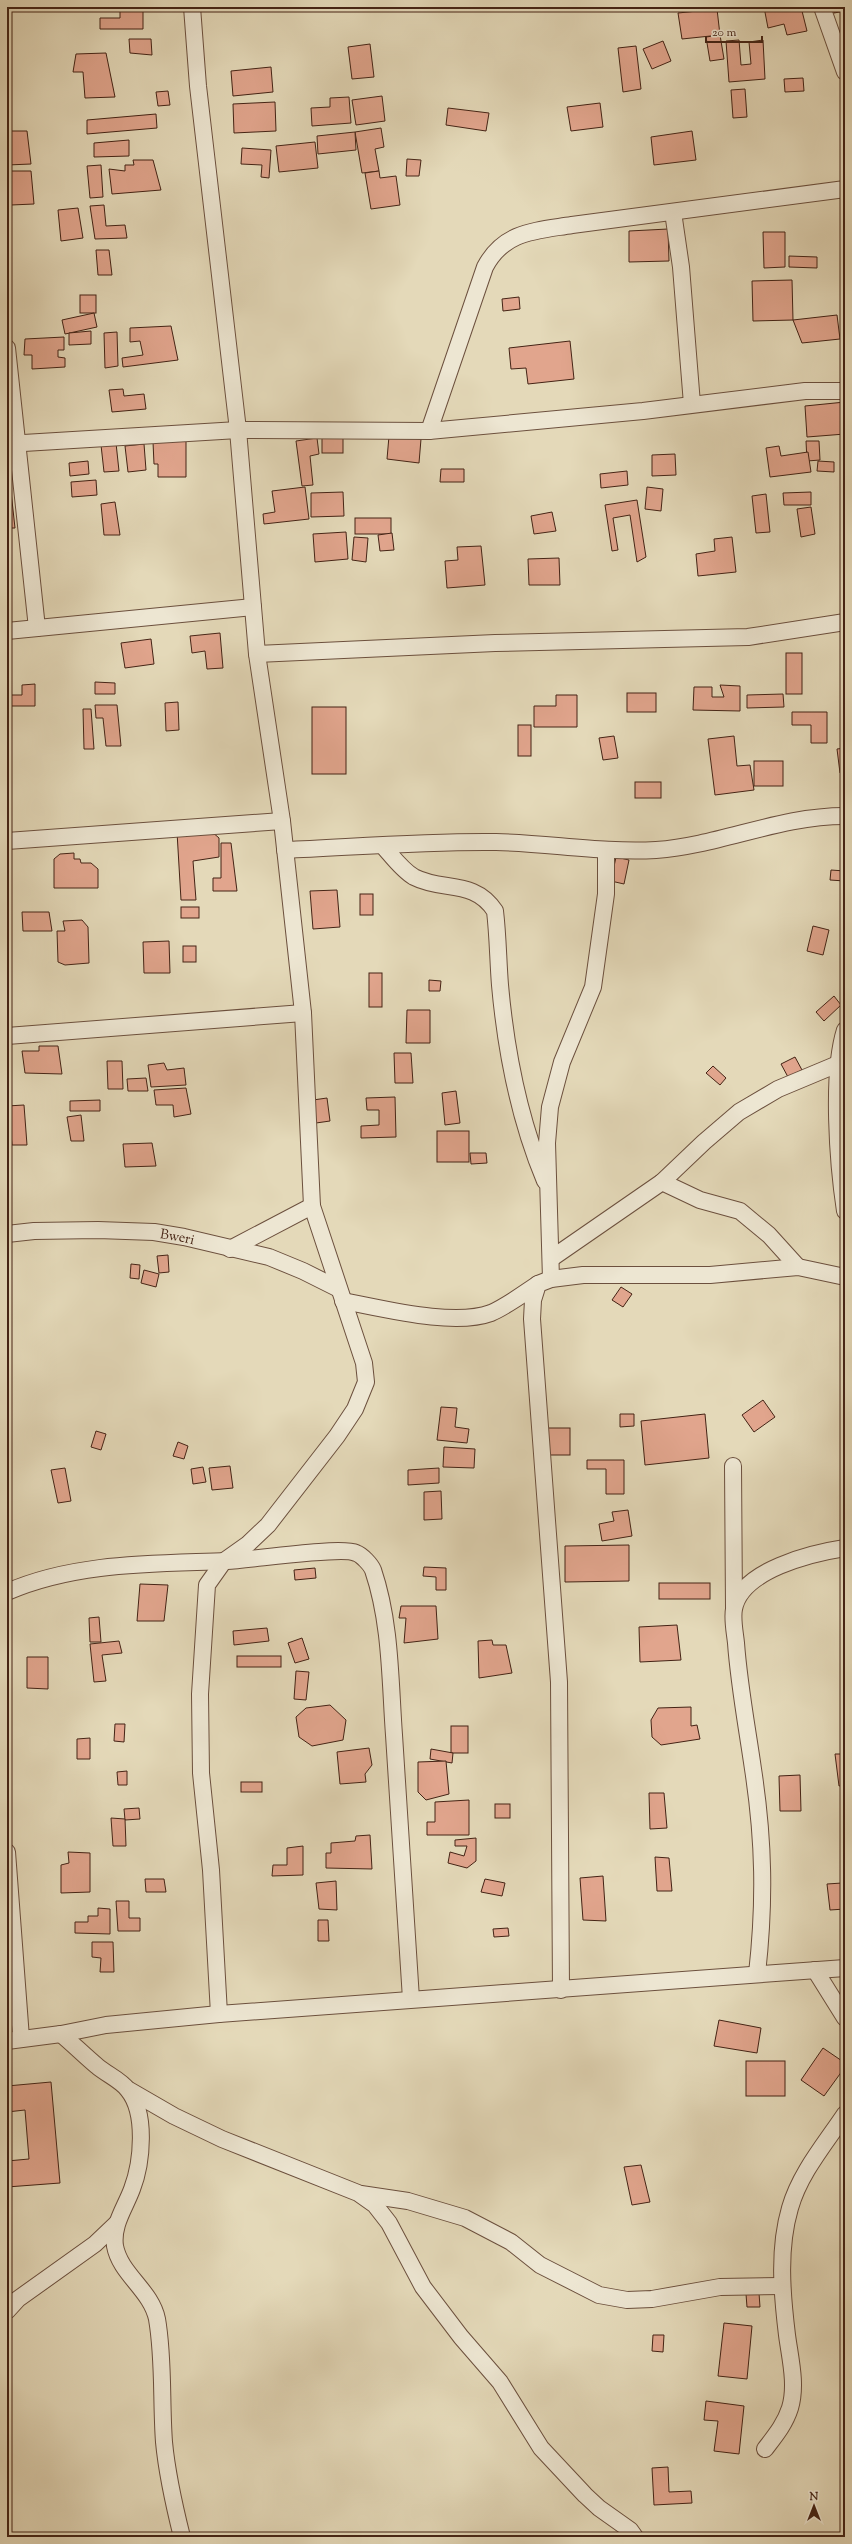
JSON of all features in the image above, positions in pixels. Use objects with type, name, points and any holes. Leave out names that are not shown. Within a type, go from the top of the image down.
[{"type":"street","points":[[192,7],[198,86],[238,430],[257,654],[282,821],[303,1013],[312,1206],[364,1363],[366,1382],[355,1409],[308,1475],[268,1524],[248,1544],[224,1561],[207,1585],[200,1694],[201,1773],[211,1870],[219,2014]]},
{"type":"street","points":[[822,7],[845,72]]},
{"type":"street","points":[[429,431],[486,267],[493,252],[507,241],[532,231],[845,190]]},
{"type":"street","points":[[673,212],[681,267],[692,404]]},
{"type":"street","points":[[7,348],[11,444],[37,628]]},
{"type":"street","points":[[11,444],[238,430],[429,431],[642,411],[805,391],[845,390]]},
{"type":"street","points":[[7,631],[253,608]]},
{"type":"street","points":[[257,654],[495,643],[748,637],[845,622]]},
{"type":"street","points":[[285,850],[497,842],[606,850],[654,850],[695,846],[793,820],[845,816]]},
{"type":"street","points":[[7,841],[282,821]]},
{"type":"street","points":[[383,846],[414,877],[462,888],[480,895],[488,901],[494,911],[500,984],[516,1091],[532,1149],[549,1192]]},
{"type":"street","points":[[561,1990],[559,1682],[532,1319],[533,1300],[544,1281],[552,1258],[547,1143],[550,1107],[562,1062],[593,987],[606,894],[606,850]]},
{"type":"street","points":[[7,1036],[303,1013]]},
{"type":"street","points":[[845,1030],[838,1126],[845,1211]]},
{"type":"street","points":[[552,1258],[662,1182],[704,1142],[739,1112],[778,1089],[842,1063]]},
{"type":"street","points":[[662,1182],[700,1200],[740,1211],[769,1235],[798,1266]]},
{"type":"street","points":[[230,1249],[312,1206]]},
{"type":"street","name":"Bweri","points":[[7,1234],[65,1230],[154,1232],[184,1237],[268,1257],[341,1295],[435,1316],[467,1317],[490,1313],[544,1281]]},
{"type":"street","points":[[544,1281],[583,1275],[710,1275],[798,1266],[845,1277]]},
{"type":"street","points":[[733,1466],[734,1609],[738,1669],[753,1770],[764,1865],[762,1926],[757,1974]]},
{"type":"street","points":[[734,1609],[744,1589],[761,1576],[794,1560],[819,1552],[845,1548]]},
{"type":"street","points":[[7,1592],[26,1584],[99,1568],[148,1563],[224,1561],[342,1551],[357,1553],[372,1568],[386,1630],[403,1855],[411,1999]]},
{"type":"street","points":[[7,1852],[14,2039],[61,2034],[106,2025],[219,2014],[845,1968]]},
{"type":"street","points":[[815,1970],[845,2018]]},
{"type":"street","points":[[61,2034],[97,2066],[129,2090],[174,2116],[216,2136],[358,2194],[375,2205],[388,2223],[423,2287],[461,2338],[500,2382],[541,2448],[594,2504],[621,2522],[635,2537]]},
{"type":"street","points":[[129,2090],[142,2132],[140,2159],[132,2188],[116,2224],[114,2238],[120,2261],[143,2292],[156,2317],[160,2353],[164,2442],[169,2484],[182,2537]]},
{"type":"street","points":[[765,2449],[782,2427],[790,2406],[793,2388],[781,2286],[783,2251],[790,2209],[801,2180],[845,2114]]},
{"type":"street","points":[[358,2194],[408,2201],[465,2218],[511,2242],[540,2265],[599,2295],[627,2300],[652,2299],[720,2287],[781,2286]]},
{"type":"street","points":[[7,2311],[18,2299],[95,2244],[116,2224]]},
{"type":"building","points":[[120,7],[143,7],[143,29],[100,29],[100,18],[120,18]]},
{"type":"building","points":[[764,7],[801,7],[807,31],[787,35],[784,24],[768,28]]},
{"type":"building","points":[[834,7],[845,7],[845,11],[834,13]]},
{"type":"building","points":[[717,9],[720,35],[682,39],[678,13]]},
{"type":"building","points":[[720,35],[724,59],[710,61],[706,37]]},
{"type":"building","points":[[129,39],[151,39],[152,55],[130,53]]},
{"type":"building","points":[[739,40],[741,65],[751,64],[749,42],[763,40],[765,79],[729,82],[726,41]]},
{"type":"building","points":[[663,41],[671,61],[652,69],[643,49]]},
{"type":"building","points":[[370,44],[374,77],[352,79],[348,47]]},
{"type":"building","points":[[636,46],[641,89],[623,92],[618,48]]},
{"type":"building","points":[[106,53],[115,97],[85,98],[83,72],[73,72],[76,54]]},
{"type":"building","points":[[271,67],[273,92],[233,96],[231,71]]},
{"type":"building","points":[[803,78],[804,91],[785,92],[784,79]]},
{"type":"building","points":[[745,89],[747,117],[733,118],[731,90]]},
{"type":"building","points":[[168,91],[170,105],[158,106],[156,92]]},
{"type":"building","points":[[382,96],[385,121],[356,125],[352,100]]},
{"type":"building","points":[[349,97],[351,123],[312,126],[311,108],[330,107],[330,98]]},
{"type":"building","points":[[275,102],[276,131],[234,133],[233,104]]},
{"type":"building","points":[[600,103],[603,127],[571,131],[567,107]]},
{"type":"building","points":[[448,108],[489,113],[486,131],[446,125]]},
{"type":"building","points":[[156,114],[157,128],[87,134],[87,120]]},
{"type":"building","points":[[381,128],[384,147],[375,149],[379,171],[362,173],[355,132]]},
{"type":"building","points":[[7,131],[27,131],[31,164],[7,165]]},
{"type":"building","points":[[692,131],[696,160],[654,165],[651,137]]},
{"type":"building","points":[[355,132],[356,150],[318,154],[317,136]]},
{"type":"building","points":[[129,140],[129,156],[94,157],[94,143]]},
{"type":"building","points":[[315,142],[318,168],[279,172],[276,146]]},
{"type":"building","points":[[242,148],[271,150],[269,178],[261,177],[262,165],[241,164]]},
{"type":"building","points":[[407,159],[421,160],[419,176],[406,176]]},
{"type":"building","points":[[133,160],[153,160],[161,190],[112,194],[109,169],[125,171],[125,165],[134,165]]},
{"type":"building","points":[[101,165],[103,197],[90,198],[87,166]]},
{"type":"building","points":[[9,171],[31,171],[34,204],[11,205]]},
{"type":"building","points":[[379,171],[380,178],[396,176],[400,205],[371,209],[365,173]]},
{"type":"building","points":[[104,205],[106,226],[125,225],[127,238],[95,239],[90,206]]},
{"type":"building","points":[[78,208],[83,238],[61,241],[58,210]]},
{"type":"building","points":[[668,229],[669,261],[629,262],[629,231]]},
{"type":"building","points":[[763,232],[785,232],[785,267],[764,268]]},
{"type":"building","points":[[96,250],[109,250],[112,275],[98,275]]},
{"type":"building","points":[[789,256],[817,257],[817,268],[789,267]]},
{"type":"building","points":[[792,280],[793,320],[753,321],[752,281]]},
{"type":"building","points":[[80,295],[96,295],[96,313],[80,313]]},
{"type":"building","points":[[519,297],[520,309],[503,311],[502,299]]},
{"type":"building","points":[[94,313],[97,327],[65,334],[62,320]]},
{"type":"building","points":[[837,315],[840,339],[802,343],[793,320]]},
{"type":"building","points":[[171,326],[178,360],[123,367],[122,358],[143,355],[140,341],[130,342],[130,328]]},
{"type":"building","points":[[91,331],[91,344],[69,345],[69,333]]},
{"type":"building","points":[[117,332],[118,366],[105,368],[104,333]]},
{"type":"building","points":[[64,337],[64,350],[58,350],[58,357],[65,358],[65,367],[32,369],[32,355],[24,355],[25,339]]},
{"type":"building","points":[[570,341],[574,379],[528,384],[526,368],[511,369],[509,348]]},
{"type":"building","points":[[123,389],[124,396],[144,394],[146,409],[112,412],[109,390]]},
{"type":"building","points":[[845,402],[845,434],[807,437],[805,406]]},
{"type":"building","points":[[389,436],[421,439],[419,463],[387,459]]},
{"type":"building","points":[[322,437],[343,437],[343,453],[322,453]]},
{"type":"building","points":[[317,438],[319,454],[310,456],[313,485],[302,486],[296,441]]},
{"type":"building","points":[[186,441],[186,477],[158,477],[158,464],[154,464],[153,442]]},
{"type":"building","points":[[806,441],[819,441],[820,460],[807,461]]},
{"type":"building","points":[[116,443],[119,471],[104,472],[101,445]]},
{"type":"building","points":[[144,444],[146,470],[128,472],[125,446]]},
{"type":"building","points":[[779,446],[781,456],[808,452],[811,472],[770,477],[766,448]]},
{"type":"building","points":[[675,454],[676,475],[652,476],[652,455]]},
{"type":"building","points":[[7,455],[15,528],[7,528]]},
{"type":"building","points":[[88,461],[89,474],[70,476],[69,463]]},
{"type":"building","points":[[818,461],[834,462],[834,472],[817,471]]},
{"type":"building","points":[[441,469],[464,469],[464,482],[440,482]]},
{"type":"building","points":[[627,471],[628,485],[601,488],[600,474]]},
{"type":"building","points":[[96,480],[97,495],[72,497],[71,482]]},
{"type":"building","points":[[305,487],[309,519],[264,524],[263,514],[275,512],[272,491]]},
{"type":"building","points":[[647,487],[663,489],[661,511],[645,509]]},
{"type":"building","points":[[343,492],[344,516],[311,517],[311,493]]},
{"type":"building","points":[[811,492],[811,505],[784,505],[783,493]]},
{"type":"building","points":[[766,494],[770,532],[756,533],[752,496]]},
{"type":"building","points":[[637,500],[646,557],[637,562],[630,515],[613,518],[618,550],[612,551],[605,505]]},
{"type":"building","points":[[115,502],[120,535],[104,535],[101,504]]},
{"type":"building","points":[[811,507],[815,534],[801,537],[797,509]]},
{"type":"building","points":[[552,512],[556,531],[534,534],[531,516]]},
{"type":"building","points":[[355,518],[391,518],[391,534],[355,534]]},
{"type":"building","points":[[346,532],[348,559],[315,562],[313,534]]},
{"type":"building","points":[[392,533],[394,550],[380,551],[378,535]]},
{"type":"building","points":[[354,537],[368,538],[366,562],[352,560]]},
{"type":"building","points":[[732,537],[736,572],[698,576],[696,554],[715,551],[714,539]]},
{"type":"building","points":[[481,546],[485,585],[447,588],[445,561],[458,560],[457,547]]},
{"type":"building","points":[[559,558],[560,585],[529,585],[528,559]]},
{"type":"building","points":[[220,633],[223,668],[207,669],[205,651],[192,653],[190,636]]},
{"type":"building","points":[[151,639],[154,664],[125,668],[121,643]]},
{"type":"building","points":[[786,653],[802,653],[802,694],[786,694]]},
{"type":"building","points":[[7,661],[9,695],[22,695],[22,685],[35,684],[35,706],[7,706]]},
{"type":"building","points":[[95,682],[115,683],[115,694],[95,694]]},
{"type":"building","points":[[720,685],[740,686],[740,711],[693,710],[694,687],[712,687],[712,697],[724,697]]},
{"type":"building","points":[[627,693],[656,693],[656,712],[627,712]]},
{"type":"building","points":[[783,694],[784,707],[747,708],[747,695]]},
{"type":"building","points":[[556,695],[577,695],[577,727],[534,727],[534,706],[556,706]]},
{"type":"building","points":[[178,702],[179,730],[166,731],[165,703]]},
{"type":"building","points":[[95,705],[117,705],[121,746],[106,746],[103,718],[96,718]]},
{"type":"building","points":[[312,707],[346,707],[346,774],[312,774]]},
{"type":"building","points":[[83,709],[91,709],[94,749],[84,749]]},
{"type":"building","points":[[792,712],[827,712],[827,743],[811,743],[811,725],[792,725]]},
{"type":"building","points":[[518,725],[531,725],[531,756],[518,756]]},
{"type":"building","points":[[614,736],[618,758],[603,760],[599,738]]},
{"type":"building","points":[[734,736],[737,766],[750,765],[754,790],[715,795],[708,739]]},
{"type":"building","points":[[845,748],[845,773],[840,773],[837,749]]},
{"type":"building","points":[[754,761],[783,761],[783,786],[754,786]]},
{"type":"building","points":[[635,782],[661,782],[661,798],[635,798]]},
{"type":"building","points":[[211,831],[219,838],[219,857],[193,861],[196,900],[181,900],[177,832]]},
{"type":"building","points":[[221,843],[231,843],[237,891],[213,891],[213,878],[221,878]]},
{"type":"building","points":[[74,853],[74,859],[80,859],[81,863],[91,863],[98,869],[98,888],[54,888],[54,859],[60,854]]},
{"type":"building","points":[[616,857],[629,860],[624,884],[611,881]]},
{"type":"building","points":[[831,870],[845,871],[845,881],[830,880]]},
{"type":"building","points":[[337,890],[340,927],[313,929],[310,891]]},
{"type":"building","points":[[360,894],[373,894],[373,915],[360,915]]},
{"type":"building","points":[[181,907],[199,907],[199,918],[181,918]]},
{"type":"building","points":[[22,912],[49,912],[52,931],[23,931]]},
{"type":"building","points":[[7,915],[10,917],[11,947],[7,946]]},
{"type":"building","points":[[82,920],[88,927],[89,963],[65,965],[58,962],[57,931],[65,931],[63,921]]},
{"type":"building","points":[[813,926],[829,930],[823,955],[807,951]]},
{"type":"building","points":[[169,941],[170,973],[144,973],[143,942]]},
{"type":"building","points":[[183,946],[196,946],[196,962],[183,962]]},
{"type":"building","points":[[369,973],[382,973],[382,1007],[369,1007]]},
{"type":"building","points":[[429,980],[441,981],[440,991],[429,991]]},
{"type":"building","points":[[834,996],[841,1005],[824,1021],[816,1012]]},
{"type":"building","points":[[407,1010],[430,1010],[430,1043],[406,1043]]},
{"type":"building","points":[[39,1046],[58,1046],[62,1074],[25,1073],[22,1051],[39,1051]]},
{"type":"building","points":[[394,1053],[411,1053],[413,1083],[395,1083]]},
{"type":"building","points":[[795,1057],[802,1070],[788,1077],[781,1064]]},
{"type":"building","points":[[107,1061],[122,1061],[123,1089],[108,1089]]},
{"type":"building","points":[[164,1063],[167,1070],[184,1068],[186,1085],[151,1087],[148,1065]]},
{"type":"building","points":[[713,1066],[726,1078],[720,1085],[706,1073]]},
{"type":"building","points":[[146,1078],[148,1091],[128,1091],[127,1079]]},
{"type":"building","points":[[186,1088],[191,1114],[174,1117],[173,1105],[156,1105],[154,1090]]},
{"type":"building","points":[[456,1091],[460,1123],[445,1125],[442,1093]]},
{"type":"building","points":[[395,1097],[396,1137],[361,1138],[361,1126],[379,1125],[379,1110],[367,1110],[366,1098]]},
{"type":"building","points":[[327,1098],[330,1121],[316,1123],[313,1100]]},
{"type":"building","points":[[100,1100],[100,1111],[70,1111],[70,1101]]},
{"type":"building","points":[[24,1105],[27,1145],[12,1145],[10,1122],[7,1122],[7,1106]]},
{"type":"building","points":[[81,1115],[84,1141],[71,1141],[67,1117]]},
{"type":"building","points":[[437,1131],[469,1131],[469,1162],[437,1162]]},
{"type":"building","points":[[152,1143],[156,1166],[125,1167],[123,1144]]},
{"type":"building","points":[[470,1153],[486,1153],[487,1163],[471,1164]]},
{"type":"building","points":[[168,1255],[169,1272],[159,1273],[157,1256]]},
{"type":"building","points":[[131,1264],[140,1265],[139,1279],[130,1278]]},
{"type":"building","points":[[144,1270],[159,1274],[156,1287],[141,1283]]},
{"type":"building","points":[[621,1287],[632,1294],[623,1307],[612,1300]]},
{"type":"building","points":[[763,1400],[775,1417],[754,1432],[742,1415]]},
{"type":"building","points":[[441,1407],[457,1408],[455,1427],[469,1429],[467,1443],[437,1440]]},
{"type":"building","points":[[620,1414],[634,1414],[634,1426],[620,1427]]},
{"type":"building","points":[[705,1414],[709,1458],[645,1465],[641,1421]]},
{"type":"building","points":[[548,1428],[570,1428],[570,1455],[548,1455]]},
{"type":"building","points":[[96,1431],[106,1434],[101,1450],[91,1447]]},
{"type":"building","points":[[178,1442],[188,1446],[184,1459],[173,1456]]},
{"type":"building","points":[[444,1447],[475,1449],[474,1468],[443,1467]]},
{"type":"building","points":[[587,1460],[624,1460],[624,1494],[606,1494],[606,1469],[587,1469]]},
{"type":"building","points":[[230,1466],[233,1488],[212,1490],[209,1468]]},
{"type":"building","points":[[203,1467],[206,1482],[193,1484],[191,1469]]},
{"type":"building","points":[[65,1468],[71,1501],[58,1503],[51,1470]]},
{"type":"building","points":[[439,1468],[439,1483],[408,1485],[408,1470]]},
{"type":"building","points":[[441,1491],[442,1519],[424,1520],[424,1492]]},
{"type":"building","points":[[628,1510],[632,1536],[602,1541],[599,1524],[614,1521],[612,1512]]},
{"type":"building","points":[[629,1545],[629,1581],[565,1582],[565,1546]]},
{"type":"building","points":[[424,1567],[446,1568],[446,1590],[436,1590],[436,1577],[423,1576]]},
{"type":"building","points":[[315,1568],[316,1578],[295,1580],[294,1570]]},
{"type":"building","points":[[659,1583],[710,1583],[710,1599],[659,1599]]},
{"type":"building","points":[[140,1584],[168,1585],[164,1621],[137,1621]]},
{"type":"building","points":[[401,1606],[436,1606],[438,1639],[404,1643],[406,1618],[399,1618]]},
{"type":"building","points":[[99,1617],[101,1642],[90,1642],[89,1618]]},
{"type":"building","points":[[677,1625],[681,1660],[640,1662],[639,1627]]},
{"type":"building","points":[[267,1628],[269,1641],[234,1645],[233,1631]]},
{"type":"building","points":[[302,1638],[309,1659],[295,1663],[288,1643]]},
{"type":"building","points":[[492,1640],[493,1645],[506,1645],[512,1673],[479,1678],[478,1641]]},
{"type":"building","points":[[119,1641],[122,1653],[102,1655],[106,1681],[94,1682],[90,1644]]},
{"type":"building","points":[[237,1656],[281,1656],[281,1667],[237,1667]]},
{"type":"building","points":[[27,1657],[48,1657],[48,1689],[27,1688]]},
{"type":"building","points":[[296,1671],[309,1672],[306,1700],[294,1699]]},
{"type":"building","points":[[330,1705],[346,1720],[343,1740],[312,1746],[299,1737],[296,1717],[306,1708]]},
{"type":"building","points":[[691,1707],[691,1726],[697,1725],[700,1739],[661,1745],[652,1737],[651,1720],[658,1708]]},
{"type":"building","points":[[115,1724],[125,1724],[124,1742],[114,1741]]},
{"type":"building","points":[[451,1726],[468,1726],[468,1753],[451,1753]]},
{"type":"building","points":[[90,1738],[90,1759],[77,1759],[77,1739]]},
{"type":"building","points":[[369,1748],[372,1765],[365,1774],[366,1782],[340,1784],[337,1752]]},
{"type":"building","points":[[431,1749],[453,1753],[452,1763],[430,1759]]},
{"type":"building","points":[[835,1754],[845,1754],[845,1785],[839,1786]]},
{"type":"building","points":[[446,1761],[449,1794],[426,1800],[418,1792],[418,1762]]},
{"type":"building","points":[[127,1771],[127,1785],[118,1785],[117,1772]]},
{"type":"building","points":[[800,1775],[801,1811],[780,1811],[779,1776]]},
{"type":"building","points":[[241,1782],[262,1782],[262,1792],[241,1792]]},
{"type":"building","points":[[649,1793],[664,1793],[667,1828],[650,1829]]},
{"type":"building","points":[[469,1800],[469,1835],[427,1835],[427,1822],[435,1822],[435,1802]]},
{"type":"building","points":[[495,1804],[510,1804],[510,1818],[495,1818]]},
{"type":"building","points":[[139,1808],[140,1819],[125,1820],[124,1809]]},
{"type":"building","points":[[111,1818],[125,1819],[126,1846],[113,1846]]},
{"type":"building","points":[[370,1835],[372,1869],[326,1868],[326,1853],[331,1853],[331,1843],[355,1841],[356,1836]]},
{"type":"building","points":[[476,1838],[476,1861],[467,1868],[448,1863],[450,1852],[464,1856],[467,1846],[455,1846],[455,1840]]},
{"type":"building","points":[[303,1846],[303,1875],[272,1876],[273,1865],[287,1865],[287,1848]]},
{"type":"building","points":[[68,1852],[90,1853],[90,1892],[61,1893],[61,1865],[69,1863]]},
{"type":"building","points":[[655,1857],[669,1858],[672,1891],[657,1891]]},
{"type":"building","points":[[603,1876],[606,1921],[583,1920],[580,1878]]},
{"type":"building","points":[[145,1879],[164,1879],[166,1892],[146,1892]]},
{"type":"building","points":[[485,1879],[505,1883],[502,1896],[481,1892]]},
{"type":"building","points":[[336,1881],[337,1910],[319,1909],[316,1883]]},
{"type":"building","points":[[842,1883],[845,1909],[830,1910],[827,1884]]},
{"type":"building","points":[[116,1901],[129,1901],[129,1918],[140,1918],[140,1931],[118,1931]]},
{"type":"building","points":[[98,1908],[110,1909],[110,1934],[75,1933],[75,1922],[88,1922],[88,1916],[98,1916]]},
{"type":"building","points":[[318,1920],[328,1920],[329,1941],[318,1941]]},
{"type":"building","points":[[508,1928],[509,1936],[494,1937],[493,1929]]},
{"type":"building","points":[[92,1942],[113,1942],[114,1972],[100,1972],[101,1958],[92,1957]]},
{"type":"building","points":[[719,2020],[761,2028],[757,2053],[714,2046]]},
{"type":"building","points":[[823,2048],[845,2063],[845,2067],[824,2096],[801,2080]]},
{"type":"building","points":[[746,2061],[785,2061],[785,2096],[746,2096]]},
{"type":"building","points":[[51,2082],[60,2183],[7,2187],[7,2161],[29,2159],[25,2110],[7,2112],[7,2086]]},
{"type":"building","points":[[641,2165],[650,2202],[632,2205],[624,2167]]},
{"type":"building","points":[[759,2293],[760,2307],[747,2307],[746,2294]]},
{"type":"building","points":[[724,2323],[752,2326],[747,2379],[718,2376]]},
{"type":"building","points":[[653,2335],[664,2335],[663,2352],[652,2351]]},
{"type":"building","points":[[706,2401],[744,2406],[739,2454],[714,2451],[718,2421],[704,2420]]},
{"type":"building","points":[[668,2467],[669,2492],[691,2491],[692,2503],[654,2505],[652,2468]]}]
